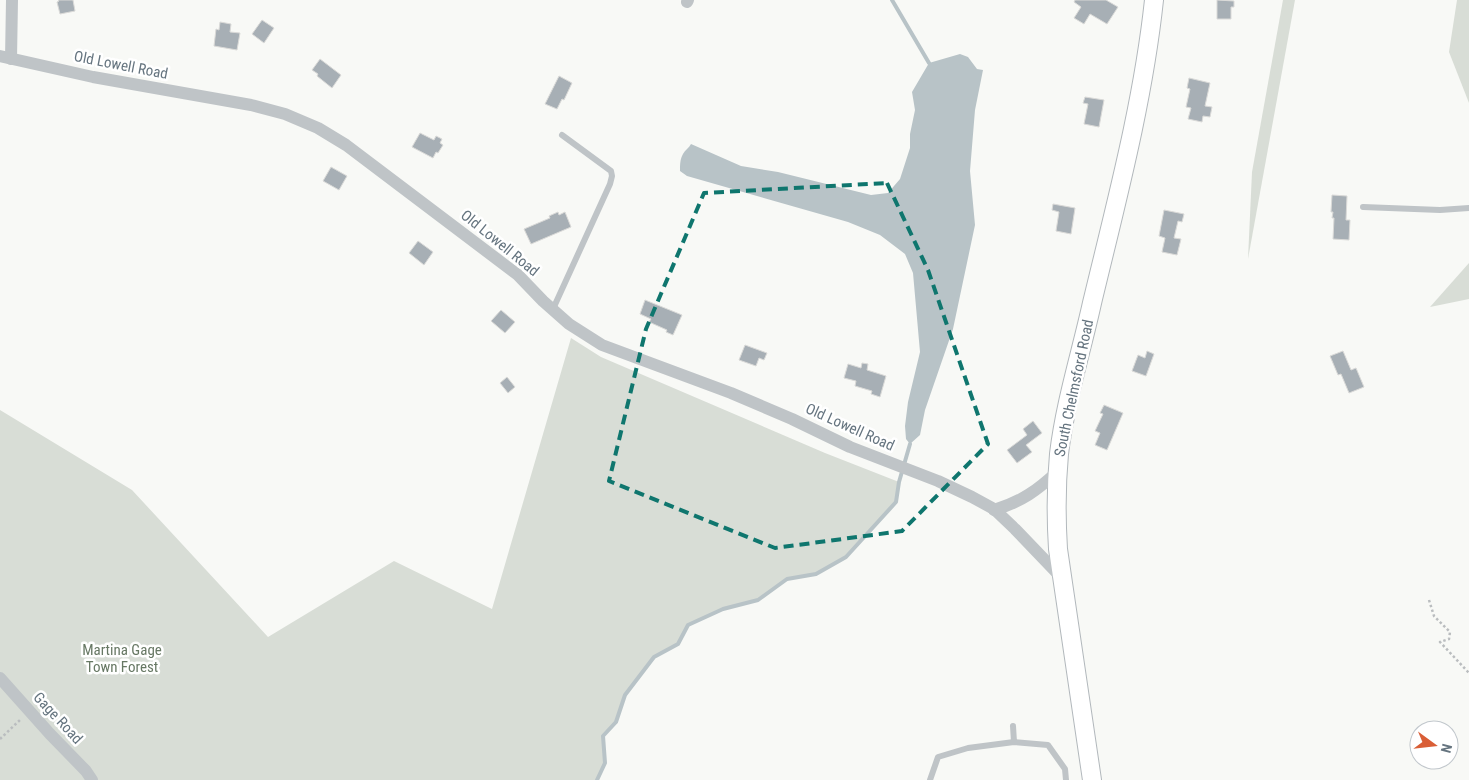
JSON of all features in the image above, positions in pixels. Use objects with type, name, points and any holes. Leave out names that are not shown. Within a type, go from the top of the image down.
[{"type":"main road","name":"South Chelmsford Road","points":[[1092,780],[1058,549],[1056,520],[1059,453],[1074,374],[1133,132],[1147,55],[1154,0]]},
{"type":"street","points":[[6,57],[12,0]]},
{"type":"street","name":"Old Lowell Road","points":[[6,57],[93,76],[251,105],[285,114],[318,128],[346,145],[518,274],[569,324],[602,345],[732,393],[850,447],[938,481],[972,497],[994,510],[1062,578]]},
{"type":"street","points":[[994,510],[1011,505],[1026,497],[1042,486],[1058,471]]},
{"type":"street","name":"Gage Road","points":[[0,678],[86,771],[92,780]]},
{"type":"lane","points":[[553,309],[612,176],[612,171],[562,135]]},
{"type":"lane","points":[[1364,207],[1440,210],[1469,208]]},
{"type":"lane","points":[[1013,726],[1014,742]]},
{"type":"lane","points":[[930,780],[938,758],[968,748],[1014,742],[1048,745],[1065,769],[1066,780]]},
{"type":"path","points":[[1429,600],[1434,616],[1450,632],[1449,639],[1440,642],[1469,672]]},
{"type":"path","points":[[0,739],[29,711]]},
{"type":"highlighted area","points":[[887,183],[928,270],[988,444],[902,531],[775,548],[609,481],[646,329],[704,193]]},
{"type":"green space","points":[[1283,0],[1295,0],[1248,259],[1252,172]]},
{"type":"green space","points":[[1457,0],[1469,0],[1469,103],[1449,52]]},
{"type":"green space","points":[[1469,263],[1469,299],[1430,307]]},
{"type":"green space","name":"Martina Gage Town Forest","points":[[571,338],[601,357],[825,453],[899,482],[896,502],[846,557],[816,574],[787,579],[758,600],[723,609],[688,625],[678,644],[654,657],[625,695],[616,722],[604,736],[605,763],[597,780],[0,780],[0,410],[132,490],[268,637],[394,561],[492,609]]},
{"type":"shaded area","points":[[960,54],[968,57],[977,69],[983,70],[975,110],[970,171],[975,225],[953,329],[925,410],[920,435],[910,444],[906,439],[905,426],[908,402],[920,352],[913,273],[905,254],[880,235],[848,222],[687,176],[680,171],[680,162],[683,154],[691,144],[741,166],[778,172],[871,195],[888,193],[900,179],[910,148],[910,134],[915,110],[912,92],[929,63]]},
{"type":"building","points":[[58,0],[73,0],[75,11],[60,14]]},
{"type":"building","points":[[1075,0],[1106,0],[1118,7],[1107,24],[1090,14],[1084,24],[1074,18],[1081,7],[1074,2]]},
{"type":"building","points":[[1217,0],[1234,1],[1234,7],[1231,7],[1231,19],[1217,19]]},
{"type":"building","points":[[262,20],[274,28],[264,43],[252,34]]},
{"type":"building","points":[[220,22],[231,24],[230,32],[240,33],[237,50],[214,46],[216,29],[219,30]]},
{"type":"building","points":[[320,59],[341,75],[332,88],[312,70]]},
{"type":"building","points":[[559,76],[572,83],[564,100],[562,99],[557,109],[545,104]]},
{"type":"building","points":[[1189,78],[1210,83],[1205,106],[1212,107],[1210,117],[1203,116],[1202,122],[1188,119],[1191,108],[1186,107],[1190,89],[1187,88]]},
{"type":"building","points":[[1085,97],[1104,100],[1099,127],[1084,124],[1088,104],[1083,103]]},
{"type":"building","points":[[420,133],[434,140],[436,136],[442,139],[440,143],[443,145],[433,158],[412,147]]},
{"type":"building","points":[[331,167],[347,176],[339,190],[323,181]]},
{"type":"building","points":[[1332,195],[1347,196],[1346,220],[1350,220],[1349,240],[1333,239]]},
{"type":"building","points":[[1053,204],[1075,208],[1071,234],[1056,231],[1059,212],[1052,210]]},
{"type":"building","points":[[1164,210],[1184,214],[1182,222],[1178,221],[1174,238],[1181,239],[1177,255],[1162,252],[1165,238],[1159,236]]},
{"type":"building","points":[[558,212],[559,215],[565,212],[571,227],[531,244],[524,229],[550,218],[549,216]]},
{"type":"building","points":[[418,241],[433,252],[424,265],[409,253]]},
{"type":"building","points":[[645,300],[682,315],[673,335],[666,332],[667,330],[649,322],[651,319],[640,314]]},
{"type":"building","points":[[501,310],[515,322],[505,333],[491,321]]},
{"type":"building","points":[[745,345],[767,353],[764,360],[759,358],[756,366],[739,360]]},
{"type":"building","points":[[1147,351],[1154,354],[1146,376],[1132,371],[1138,355],[1145,358]]},
{"type":"building","points":[[1343,351],[1351,370],[1356,368],[1364,387],[1349,393],[1341,374],[1338,375],[1330,356]]},
{"type":"building","points":[[862,363],[868,364],[867,370],[886,376],[880,397],[871,394],[872,391],[855,386],[856,381],[844,378],[848,364],[861,368]]},
{"type":"building","points":[[507,377],[515,387],[508,393],[500,383]]},
{"type":"building","points":[[1104,405],[1123,413],[1107,450],[1095,445],[1100,433],[1095,431],[1103,414],[1100,413]]},
{"type":"building","points":[[1033,421],[1042,433],[1026,445],[1032,452],[1017,463],[1007,450],[1027,435],[1023,429]]},
{"type":"waterway","points":[[892,0],[929,63]]},
{"type":"waterway","points":[[597,780],[605,763],[603,736],[616,722],[625,695],[654,657],[678,644],[688,625],[723,609],[758,600],[787,579],[816,574],[846,557],[896,502],[899,482],[910,444]]}]
